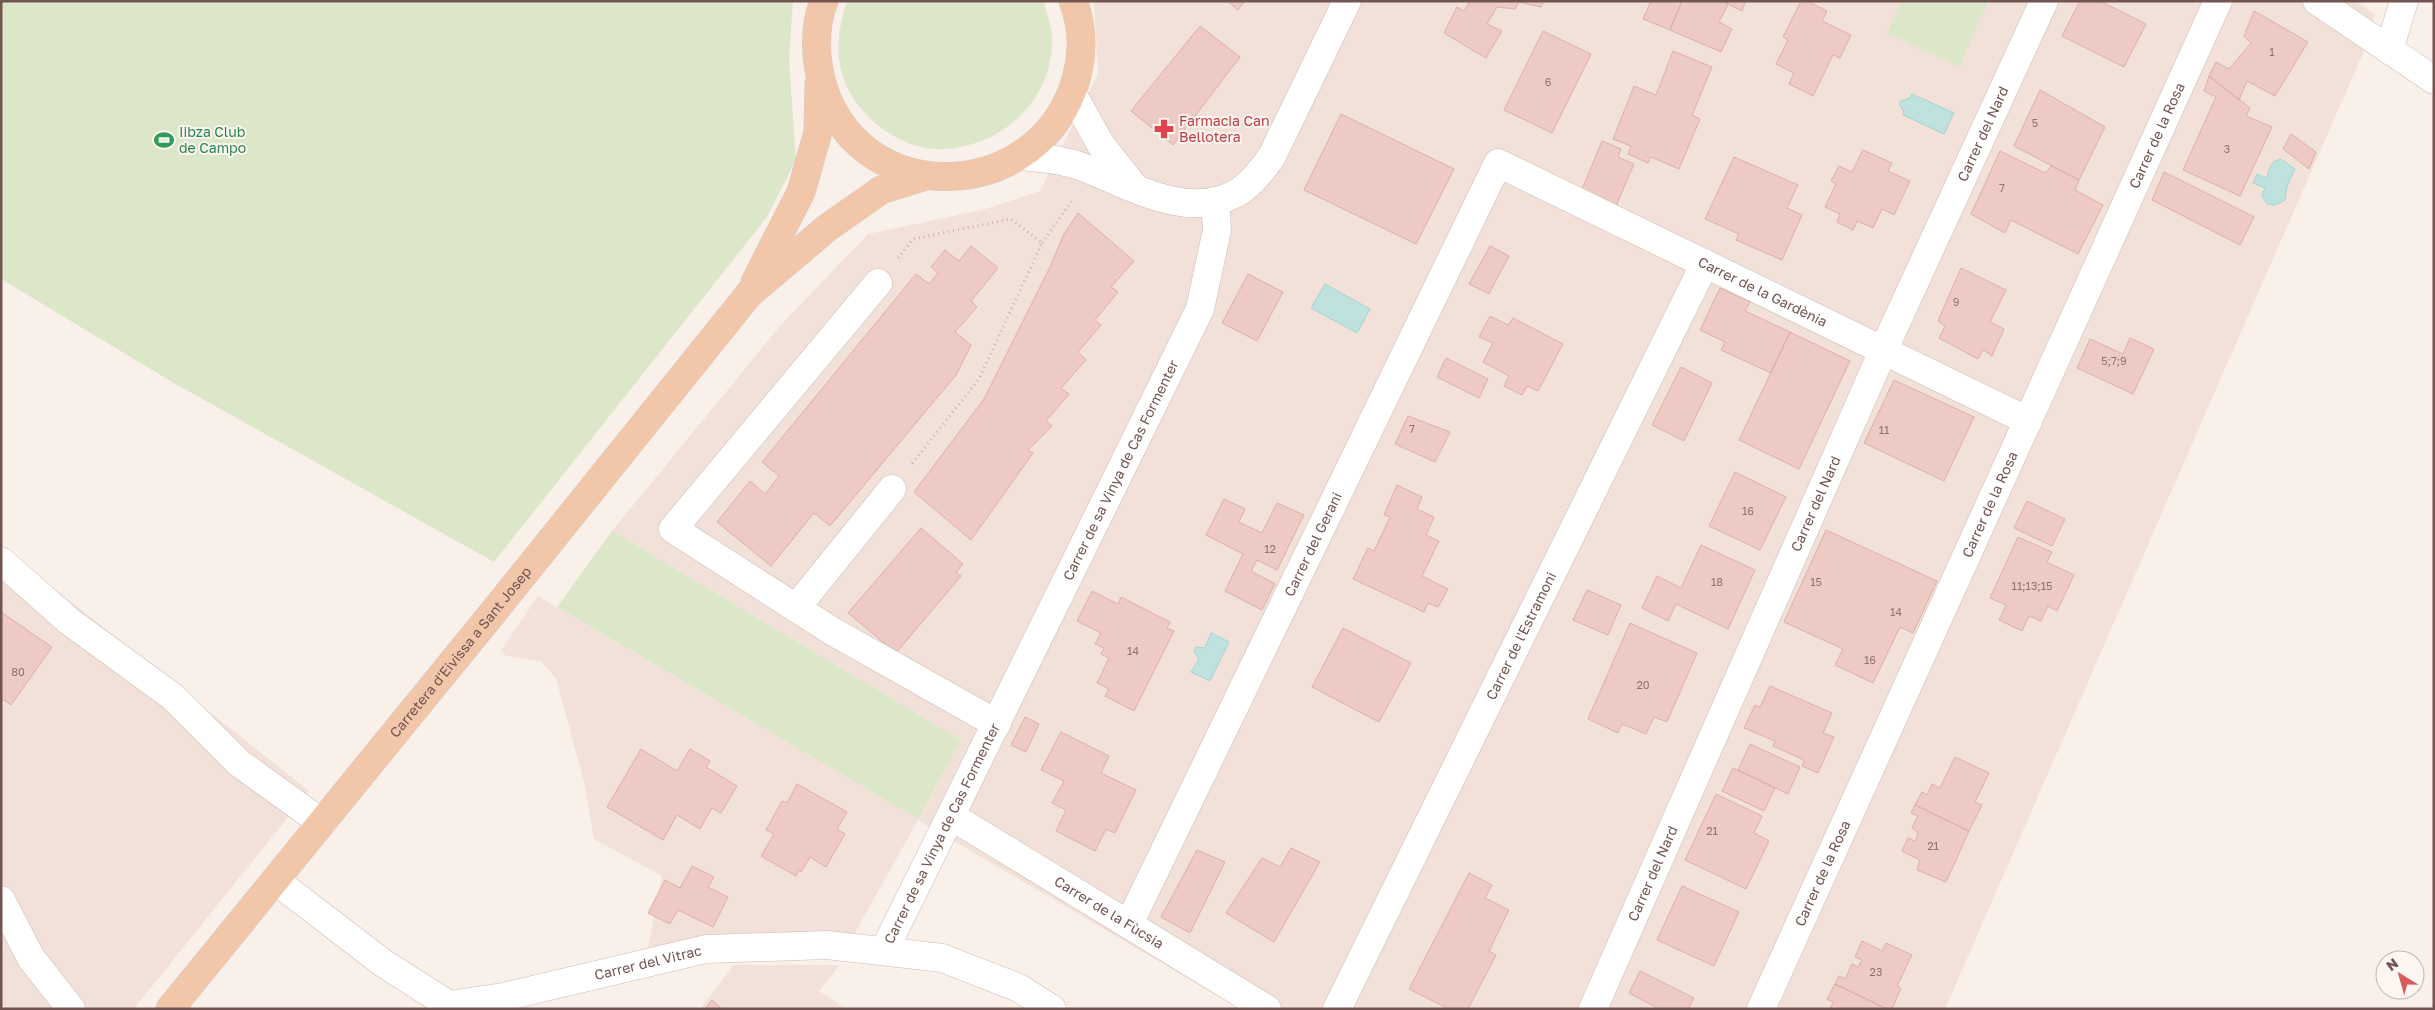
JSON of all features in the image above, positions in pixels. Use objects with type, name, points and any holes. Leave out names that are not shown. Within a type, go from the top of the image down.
[{"type":"main road","points":[[824,1],[816,42],[819,75],[828,100],[840,122],[857,141],[878,158],[901,169],[926,176],[959,177],[992,170],[1021,156],[1042,138],[1059,118],[1072,93],[1079,66],[1081,38],[1073,1]]},
{"type":"main road","name":"Carretera d'Eivissa a Sant Josep","points":[[749,294],[801,192],[818,132],[819,75]]},
{"type":"main road","name":"Carretera d'Eivissa a Sant Josep","points":[[170,1009],[749,294],[827,228],[881,190],[926,176]]},
{"type":"street","points":[[1021,156],[1054,160],[1092,171],[1158,198],[1191,202],[1215,201],[1235,194],[1255,179],[1272,156],[1347,1]]},
{"type":"street","name":"Carrer del Nard","points":[[1593,1009],[1883,351],[2044,1]]},
{"type":"street","name":"Carrer de la Rosa","points":[[1761,1009],[2218,1]]},
{"type":"street","points":[[2317,1],[2434,80]]},
{"type":"street","points":[[2389,50],[2404,1]]},
{"type":"street","points":[[1072,93],[1101,145],[1135,189]]},
{"type":"street","name":"Carrer de la Gardènia","points":[[1498,163],[1705,262],[2028,421]]},
{"type":"street","name":"Carrer del Gerani","points":[[1129,924],[1498,163]]},
{"type":"street","name":"Carrer de sa Vinya de Cas Formenter","points":[[884,951],[1200,309],[1217,230],[1215,201]]},
{"type":"street","name":"Carrer de l'Estramoni","points":[[1337,1009],[1705,262]]},
{"type":"street","points":[[878,283],[674,530],[832,631],[997,724]]},
{"type":"street","points":[[796,608],[892,489]]},
{"type":"street","points":[[1,561],[68,621],[173,697],[239,763],[322,823]]},
{"type":"street","name":"Carrer de la Fùcsia","points":[[951,816],[1267,1009]]},
{"type":"street","name":"Carrer del Vitrac","points":[[275,880],[383,962],[449,1005],[504,997],[706,949],[827,944],[942,958],[1019,988],[1052,1009]]},
{"type":"street","points":[[1,900],[31,958],[71,1009]]},
{"type":"path","points":[[892,489],[979,379],[1042,243],[1092,171]]},
{"type":"path","points":[[878,283],[913,239],[1011,219],[1042,243]]},
{"type":"shaded area","points":[[1094,1],[2356,1],[2375,14],[2364,51],[1945,1009],[1240,1009],[918,820],[852,938],[781,937],[741,933],[648,948],[662,876],[594,839],[584,782],[556,678],[540,661],[506,656],[501,650],[538,596],[918,819],[961,740],[612,531],[780,326],[868,234],[982,210],[1040,191],[1098,74]]},
{"type":"shaded area","points":[[1,546],[309,791],[134,1009],[1,1009]]},
{"type":"shaded area","points":[[734,965],[840,965],[819,991],[847,1009],[700,1009]]},
{"type":"green space","points":[[1,1],[793,1],[789,58],[796,160],[767,217],[494,562],[172,382],[1,279]]},
{"type":"green space","points":[[847,1],[1044,1],[1052,35],[1051,58],[1045,79],[1035,98],[1022,114],[1006,128],[987,139],[966,146],[944,149],[927,148],[910,143],[893,136],[864,112],[853,98],[845,82],[840,65],[839,40]]},
{"type":"green space","points":[[1902,1],[1988,1],[1959,67],[1887,33]]},
{"type":"green space","points":[[612,531],[961,740],[918,819],[557,607]]},
{"type":"water","points":[[1912,94],[1954,113],[1944,134],[1903,115],[1904,112],[1900,101],[1910,98]]},
{"type":"water","points":[[2281,159],[2295,169],[2287,186],[2285,200],[2275,205],[2267,204],[2262,195],[2265,188],[2253,183],[2257,174],[2267,178],[2271,166],[2274,162]]},
{"type":"water","points":[[1325,284],[1370,309],[1357,333],[1311,308]]},
{"type":"water","points":[[1211,633],[1229,642],[1210,681],[1191,672],[1199,659],[1194,651],[1196,647],[1205,648]]},
{"type":"building","points":[[1227,1],[1245,1],[1238,10]]},
{"type":"building","points":[[1470,1],[1544,1],[1541,7],[1519,2],[1515,9],[1497,7],[1487,24],[1502,31],[1486,58],[1444,33],[1457,7],[1464,11]]},
{"type":"building","points":[[1651,1],[1682,1],[1670,30],[1643,19]]},
{"type":"building","points":[[1682,1],[1722,1],[1728,4],[1719,22],[1732,29],[1721,52],[1670,30]]},
{"type":"building","points":[[1722,1],[1746,1],[1742,11]]},
{"type":"building","points":[[1801,1],[1807,1],[1827,11],[1822,21],[1851,35],[1840,58],[1833,55],[1813,96],[1789,84],[1794,73],[1776,64],[1788,40],[1783,37]]},
{"type":"building","points":[[2080,1],[2100,1],[2146,24],[2124,67],[2062,36]]},
{"type":"building","points":[[2254,11],[2308,42],[2275,96],[2247,81],[2239,100],[2209,76],[2216,62],[2229,69],[2251,43],[2244,36]]},
{"type":"building","points":[[1200,26],[1240,57],[1173,145],[1131,111]]},
{"type":"building","points":[[1543,31],[1591,54],[1552,133],[1504,110]]},
{"type":"building","points":[[1673,51],[1712,67],[1692,115],[1700,119],[1679,169],[1651,157],[1648,163],[1628,154],[1631,146],[1613,139],[1634,86],[1656,95]]},
{"type":"building","points":[[2209,76],[2250,108],[2246,116],[2272,127],[2240,196],[2183,170],[2216,97],[2204,91]]},
{"type":"building","points":[[2040,90],[2105,127],[2079,180],[2014,146]]},
{"type":"building","points":[[1341,114],[1454,169],[1416,244],[1304,190]]},
{"type":"building","points":[[2291,134],[2316,152],[2309,169],[2283,149]]},
{"type":"building","points":[[1602,141],[1621,149],[1618,157],[1634,164],[1616,206],[1581,192]]},
{"type":"building","points":[[1863,150],[1892,163],[1888,171],[1910,181],[1894,215],[1882,209],[1873,228],[1857,221],[1853,230],[1837,222],[1840,214],[1825,207],[1836,184],[1831,181],[1839,166],[1852,172]]},
{"type":"building","points":[[2000,151],[2045,173],[2051,166],[2079,180],[2075,190],[2103,205],[2078,254],[2011,220],[2005,233],[1971,214]]},
{"type":"building","points":[[1734,157],[1798,185],[1787,208],[1802,215],[1782,260],[1736,240],[1739,234],[1705,219]]},
{"type":"building","points":[[2164,172],[2254,217],[2240,245],[2152,200]]},
{"type":"building","points":[[1078,213],[1134,261],[1111,287],[1118,292],[1095,320],[1101,325],[1078,352],[1086,360],[1061,388],[1069,394],[1046,421],[1052,426],[1028,450],[1033,453],[971,540],[914,492],[984,399],[1050,267],[1064,234]]},
{"type":"building","points":[[971,246],[998,268],[971,301],[977,307],[955,332],[971,345],[956,375],[830,526],[814,513],[771,566],[717,522],[750,481],[765,494],[779,476],[762,462],[916,274],[929,284],[938,273],[931,267],[945,250],[959,261]]},
{"type":"building","points":[[1490,246],[1509,256],[1489,294],[1469,284]]},
{"type":"building","points":[[1961,268],[2006,290],[1990,322],[2004,329],[1992,356],[1983,350],[1978,359],[1939,338],[1945,326],[1938,321]]},
{"type":"building","points":[[1248,274],[1283,292],[1257,341],[1222,323]]},
{"type":"building","points":[[1720,288],[1750,302],[1745,311],[1790,332],[1771,373],[1721,350],[1725,342],[1700,330]]},
{"type":"building","points":[[1490,316],[1508,325],[1513,318],[1563,344],[1538,391],[1527,386],[1522,395],[1504,386],[1509,376],[1483,362],[1493,343],[1479,337]]},
{"type":"building","points":[[1790,332],[1850,361],[1799,469],[1739,440]]},
{"type":"building","points":[[2130,338],[2154,349],[2133,394],[2077,368],[2090,339],[2123,354]]},
{"type":"building","points":[[1446,358],[1488,379],[1479,398],[1437,377]]},
{"type":"building","points":[[1681,367],[1712,383],[1684,441],[1652,425]]},
{"type":"building","points":[[1894,380],[1974,417],[1944,481],[1864,443]]},
{"type":"building","points":[[1408,416],[1450,432],[1435,462],[1395,444]]},
{"type":"building","points":[[1735,472],[1786,497],[1760,550],[1709,526]]},
{"type":"building","points":[[1397,485],[1422,497],[1417,509],[1434,517],[1426,535],[1439,541],[1422,576],[1448,589],[1438,607],[1428,603],[1424,612],[1353,579],[1368,548],[1374,551],[1390,517],[1384,515]]},
{"type":"building","points":[[1224,499],[1245,509],[1239,522],[1262,533],[1277,503],[1304,515],[1277,570],[1257,560],[1251,571],[1275,584],[1262,610],[1225,591],[1243,554],[1206,535]]},
{"type":"building","points":[[2027,501],[2065,519],[2052,546],[2014,528]]},
{"type":"building","points":[[921,528],[963,564],[956,572],[961,576],[896,653],[848,613]]},
{"type":"building","points":[[1826,530],[1937,581],[1913,633],[1900,627],[1873,683],[1835,665],[1843,649],[1784,622]]},
{"type":"building","points":[[2018,537],[2052,552],[2047,562],[2074,575],[2057,611],[2048,606],[2041,621],[2029,616],[2022,631],[1999,620],[2006,605],[1990,598]]},
{"type":"building","points":[[1701,545],[1755,570],[1728,629],[1676,604],[1668,621],[1642,608],[1657,576],[1681,588]]},
{"type":"building","points":[[1587,590],[1621,605],[1608,635],[1573,620]]},
{"type":"building","points":[[1092,591],[1118,604],[1121,597],[1170,622],[1167,628],[1174,631],[1134,711],[1105,696],[1109,689],[1097,683],[1109,658],[1101,654],[1104,648],[1095,644],[1101,633],[1077,621]]},
{"type":"building","points":[[1,612],[52,647],[11,705],[1,698]]},
{"type":"building","points":[[1630,623],[1697,653],[1667,722],[1654,717],[1646,734],[1622,724],[1618,733],[1588,719]]},
{"type":"building","points":[[1343,628],[1411,663],[1379,722],[1312,687]]},
{"type":"building","points":[[1770,686],[1832,713],[1823,733],[1834,737],[1818,773],[1802,766],[1804,760],[1773,746],[1775,741],[1744,728],[1755,705],[1760,707]]},
{"type":"building","points":[[1025,717],[1039,724],[1026,752],[1011,745]]},
{"type":"building","points":[[1061,732],[1109,756],[1101,773],[1136,790],[1115,833],[1106,829],[1095,851],[1056,831],[1066,810],[1052,803],[1064,781],[1041,770]]},
{"type":"building","points":[[1750,744],[1800,767],[1788,794],[1738,770]]},
{"type":"building","points":[[641,749],[677,771],[690,749],[710,761],[706,767],[737,786],[721,813],[712,808],[700,829],[677,815],[663,840],[607,807]]},
{"type":"building","points":[[1955,757],[1989,773],[1975,802],[1982,805],[1969,831],[1915,805],[1922,792],[1927,795],[1932,784],[1940,788]]},
{"type":"building","points":[[1733,768],[1775,788],[1764,811],[1722,791]]},
{"type":"building","points":[[797,784],[847,812],[837,829],[845,834],[826,867],[810,857],[801,872],[799,870],[796,876],[761,856],[774,834],[766,830],[782,801],[787,803]]},
{"type":"building","points":[[1716,794],[1762,816],[1754,833],[1769,841],[1746,889],[1685,860]]},
{"type":"building","points":[[1915,805],[1969,831],[1946,882],[1917,870],[1920,860],[1902,851],[1908,838],[1915,841],[1918,833],[1912,828],[1918,816],[1911,813]]},
{"type":"building","points":[[1291,848],[1320,862],[1274,942],[1226,913],[1262,858],[1280,867]]},
{"type":"building","points":[[1197,850],[1225,862],[1190,933],[1161,917]]},
{"type":"building","points":[[692,866],[714,877],[708,887],[728,897],[713,927],[678,910],[670,924],[648,913],[665,880],[680,888]]},
{"type":"building","points":[[1469,873],[1492,885],[1485,898],[1509,910],[1489,951],[1496,955],[1468,1009],[1449,1009],[1409,989]]},
{"type":"building","points":[[1682,886],[1739,912],[1714,966],[1657,940]]},
{"type":"building","points":[[1862,941],[1882,951],[1886,943],[1912,955],[1897,986],[1901,988],[1892,1009],[1887,1009],[1835,984],[1839,976],[1845,979],[1852,964],[1858,967],[1862,960],[1855,957]]},
{"type":"building","points":[[1640,971],[1694,998],[1688,1009],[1659,1009],[1629,993]]},
{"type":"building","points":[[1835,984],[1887,1009],[1830,1009],[1833,1002],[1827,999]]},
{"type":"building","points":[[712,1000],[722,1009],[705,1009]]},
{"type":"place","name":"Farmacia Can Bellotera","points":[[1164,129]]},
{"type":"place","name":"Iibza Club de Campo","points":[[164,140]]}]
